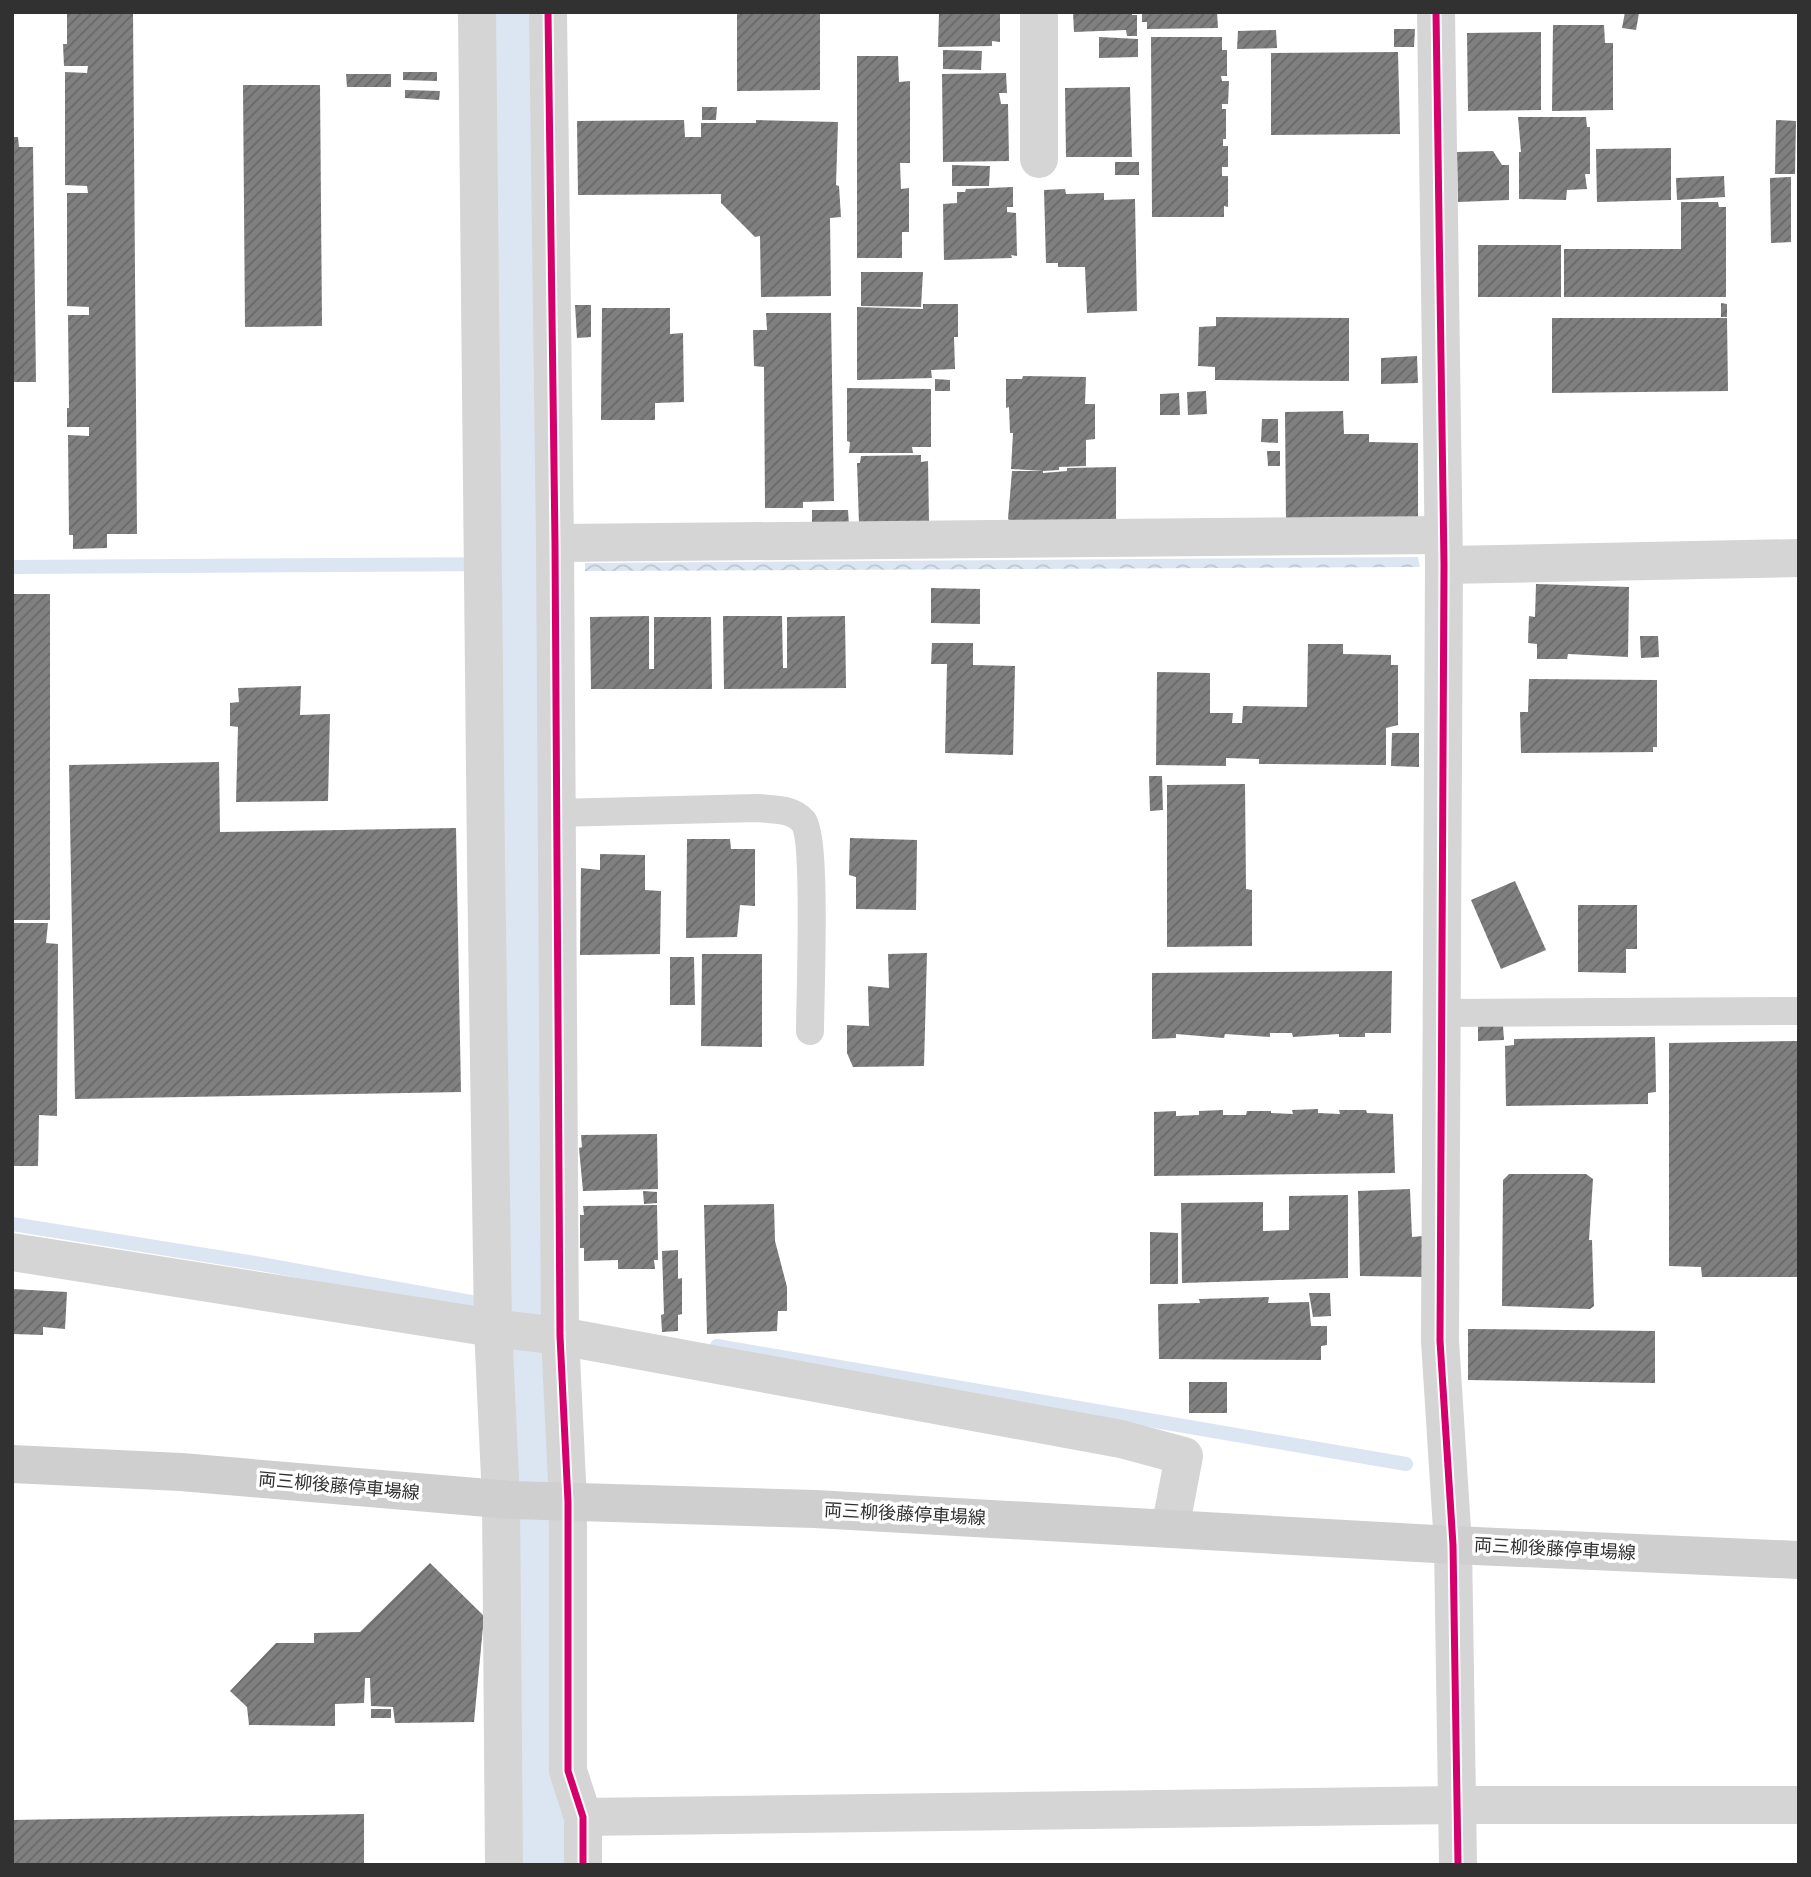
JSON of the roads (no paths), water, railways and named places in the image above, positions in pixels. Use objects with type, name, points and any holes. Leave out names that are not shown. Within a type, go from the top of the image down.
[{"type":"main road","name":"両三柳後藤停車場線","points":[[12,1464],[181,1472],[506,1500],[815,1509],[1453,1545],[1799,1560]]},
{"type":"street","points":[[477,12],[497,1329],[506,1500],[504,1865]]},
{"type":"street","points":[[548,12],[555,543],[555,1336],[568,1771],[583,1816],[583,1865]]},
{"type":"street","points":[[1039,12],[1039,159]]},
{"type":"street","points":[[1436,12],[1444,550],[1440,1341],[1453,1545],[1458,1865]]},
{"type":"street","points":[[555,543],[1444,550],[1799,558]]},
{"type":"street","points":[[12,1252],[555,1336],[1121,1439],[1184,1456],[1170,1530]]},
{"type":"street","points":[[583,1816],[1457,1805],[1799,1805]]},
{"type":"lane","points":[[555,813],[758,808],[790,811],[804,822],[811,851],[810,1031]]},
{"type":"lane","points":[[1443,1013],[1799,1012]]},
{"type":"water","points":[[1418,557],[1420,567],[585,571],[585,563]]},
{"type":"waterway","points":[[518,12],[525,1309],[536,1865]]},
{"type":"waterway","points":[[12,567],[520,564]]},
{"type":"waterway","points":[[12,1224],[255,1263],[471,1302]]},
{"type":"waterway","points":[[717,1346],[1406,1464]]}]
